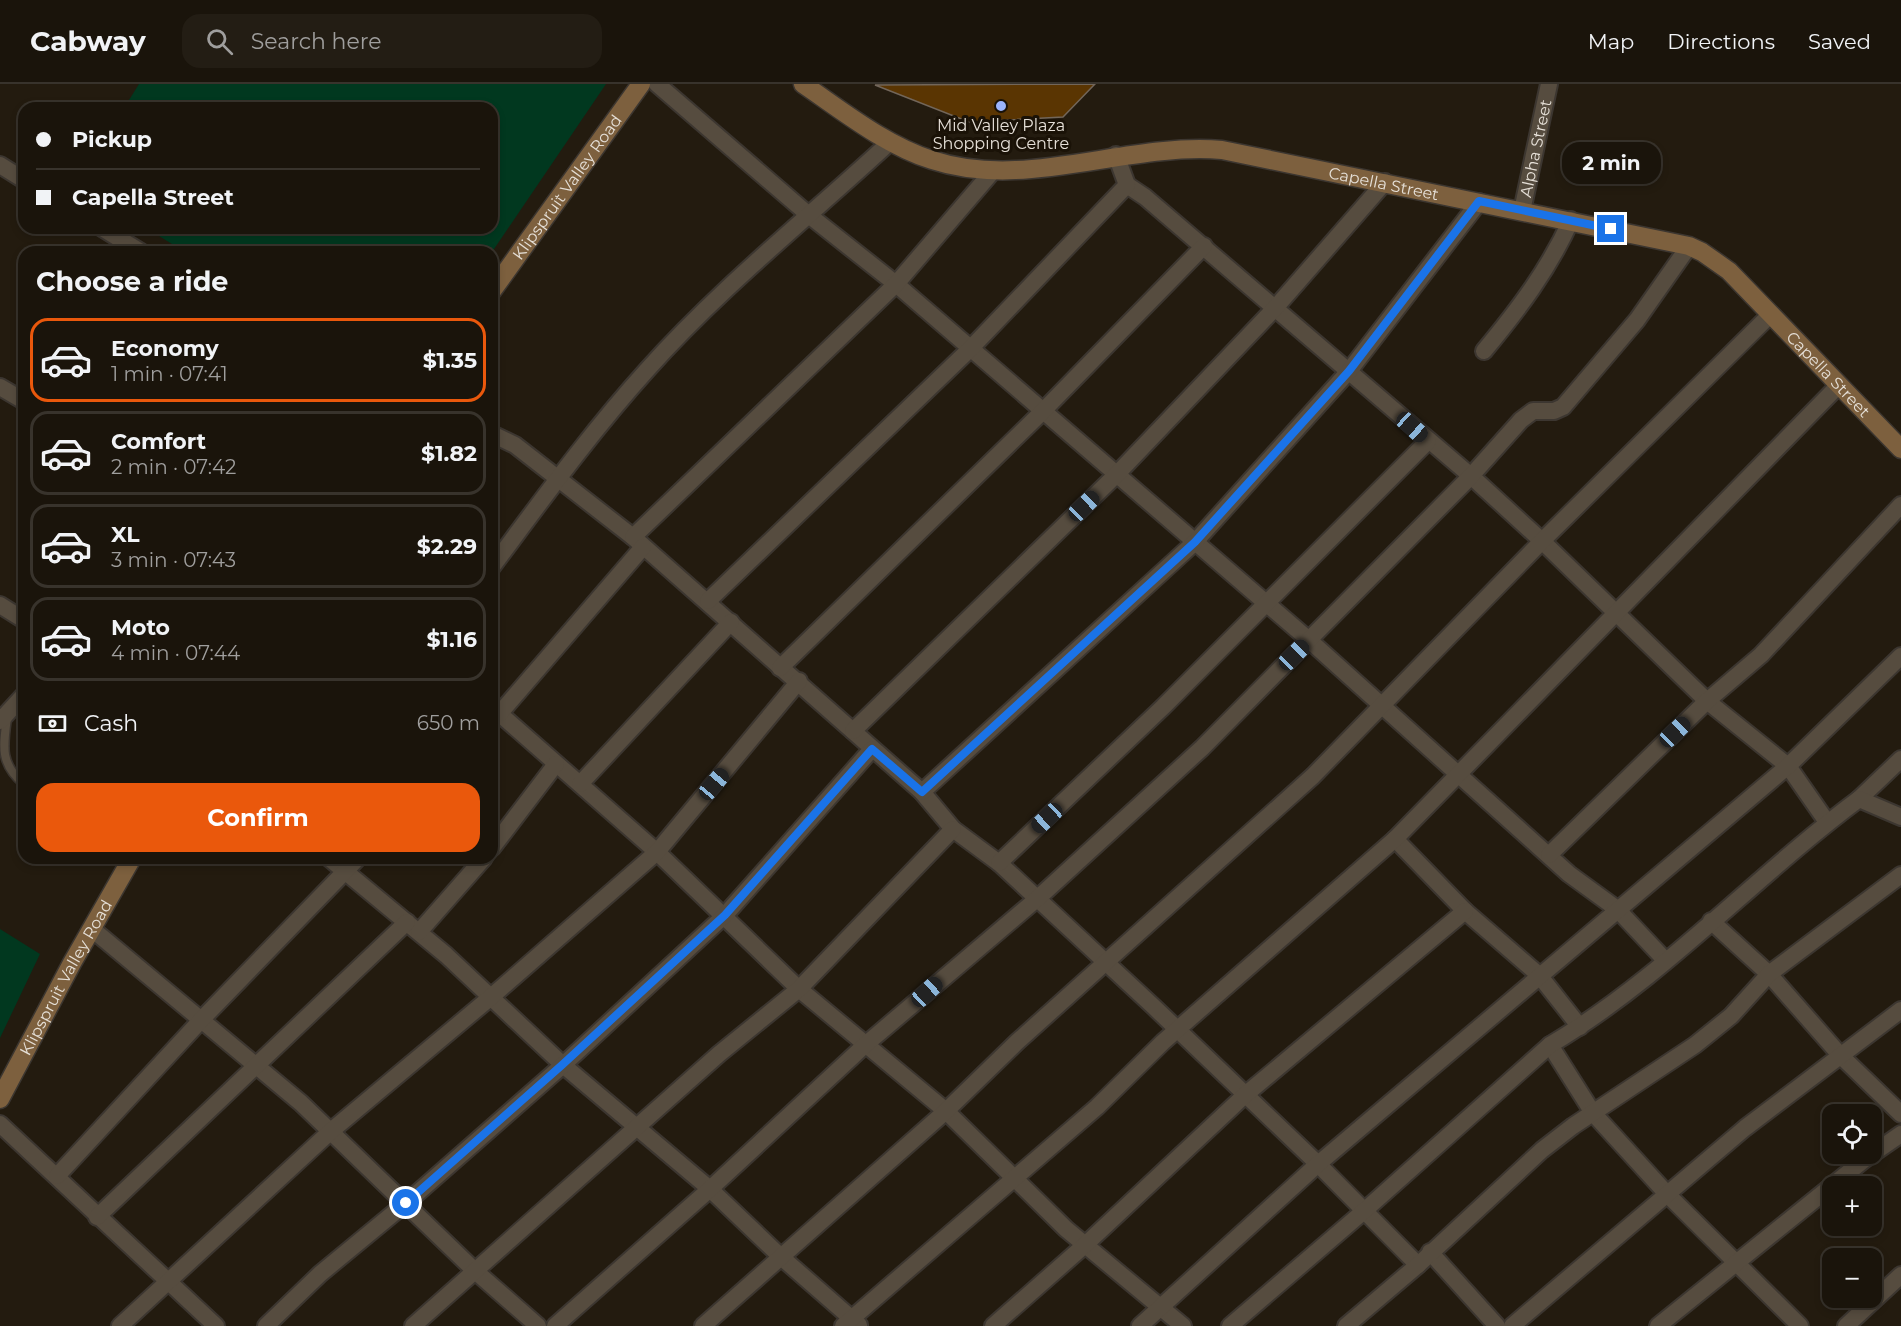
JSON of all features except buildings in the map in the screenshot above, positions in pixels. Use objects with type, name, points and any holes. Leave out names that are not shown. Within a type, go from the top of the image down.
[{"type":"street","name":"Klipspruit Valley Road","points":[[498,283],[641,84]]},
{"type":"street","points":[[657,84],[810,216],[896,284],[1310,640],[1569,874],[1617,909],[1665,960]]},
{"type":"street","name":"Capella Street","points":[[803,84],[890,142],[940,163],[992,172],[1018,171],[1116,155],[1192,147],[1222,150],[1689,246],[1702,252],[1729,271],[1901,449]]},
{"type":"street","name":"Alpha Street","points":[[1522,211],[1549,84]]},
{"type":"street","points":[[498,559],[558,478],[647,370],[701,313],[890,142]]},
{"type":"street","points":[[1116,155],[1127,185],[1204,246],[1471,476],[1542,541],[1707,701],[1788,766],[1827,822]]},
{"type":"street","points":[[0,165],[18,176]]},
{"type":"street","points":[[498,708],[638,542],[896,284],[992,172]]},
{"type":"street","points":[[853,731],[1117,474],[1276,308],[1385,182]]},
{"type":"street","points":[[708,601],[971,348],[1127,185]]},
{"type":"street","points":[[922,792],[1195,542],[1349,371],[1479,201]]},
{"type":"street","points":[[1484,351],[1538,281],[1556,253],[1571,220]]},
{"type":"street","points":[[112,234],[131,246]]},
{"type":"street","points":[[780,668],[1043,411],[1204,246]]},
{"type":"street","points":[[555,1326],[710,1189],[865,1045],[1038,898],[1202,748],[1471,476],[1528,414],[1538,410],[1554,411],[1563,406],[1637,320],[1689,246]]},
{"type":"street","points":[[704,1326],[945,1111],[1104,963],[1291,796],[1542,541],[1772,314]]},
{"type":"street","points":[[335,864],[413,927],[562,1065],[710,1189],[852,1323],[1395,839],[1617,615],[1839,385]]},
{"type":"street","points":[[0,387],[18,398]]},
{"type":"street","points":[[498,437],[515,445],[638,542],[708,601],[780,668],[798,681],[922,792],[953,829],[999,863],[1038,898],[1318,1164],[1418,1265]]},
{"type":"street","points":[[999,863],[1163,707],[1428,441]]},
{"type":"street","points":[[1549,855],[1707,701],[1761,655],[1901,505]]},
{"type":"street","points":[[0,604],[18,616]]},
{"type":"street","points":[[580,784],[731,622]]},
{"type":"street","points":[[1140,1326],[1318,1164],[1788,766],[1901,656]]},
{"type":"street","points":[[120,1326],[331,1131],[491,997],[657,852],[798,681]]},
{"type":"street","points":[[4,717],[18,702]]},
{"type":"street","points":[[498,712],[657,852],[725,915],[799,989],[945,1111],[1066,1229],[1183,1326]]},
{"type":"street","points":[[266,1326],[320,1274],[406,1203],[562,1065],[725,915],[872,749]]},
{"type":"street","points":[[1230,1326],[1364,1211],[1550,1045],[1580,1027],[1665,960],[1827,822],[1859,799],[1901,759]]},
{"type":"street","points":[[498,840],[556,765]]},
{"type":"street","points":[[1859,799],[1901,817]]},
{"type":"street","points":[[413,1326],[719,1054],[799,989],[953,829]]},
{"type":"street","points":[[1395,839],[1465,910],[1539,975],[1580,1027]]},
{"type":"street","name":"Klipspruit Valley Road","points":[[0,1099],[92,929],[124,864]]},
{"type":"street","points":[[57,1176],[202,1019],[353,864]]},
{"type":"street","points":[[98,1217],[255,1064],[413,927],[478,864]]},
{"type":"street","points":[[1346,1326],[1418,1265],[1542,1150],[1695,1045],[1731,1016],[1769,974],[1901,875]]},
{"type":"street","points":[[993,1326],[1086,1244],[1245,1095],[1465,910]]},
{"type":"street","points":[[1711,921],[1769,974],[1840,1055],[1901,1114]]},
{"type":"street","points":[[92,929],[202,1019],[331,1131],[474,1270],[538,1326]]},
{"type":"street","points":[[1512,1326],[1745,1128],[1901,1010]]},
{"type":"street","points":[[1550,1045],[1593,1113],[1667,1194],[1800,1326]]},
{"type":"street","points":[[0,1124],[216,1326]]},
{"type":"street","points":[[1658,1326],[1865,1159],[1901,1134]]},
{"type":"street","points":[[1430,1252],[1497,1326]]},
{"type":"street","points":[[1846,1326],[1901,1275]]},
{"type":"lane","points":[[4,717],[3,749],[10,774]]},
{"type":"lane","points":[[0,772],[10,774],[18,780]]},
{"type":"green space","points":[[139,84],[606,84],[496,246],[175,246],[156,234],[498,234],[498,102],[128,102]]},
{"type":"green space","points":[[0,929],[40,954],[0,1038]]},
{"type":"place","name":"Mid Valley Plaza Shopping Centre","points":[[1001,106]]},
{"type":"route","points":[[406,1203],[562,1065],[725,915],[872,749],[922,792],[1195,542],[1349,371],[1479,201],[1611,229]]}]
